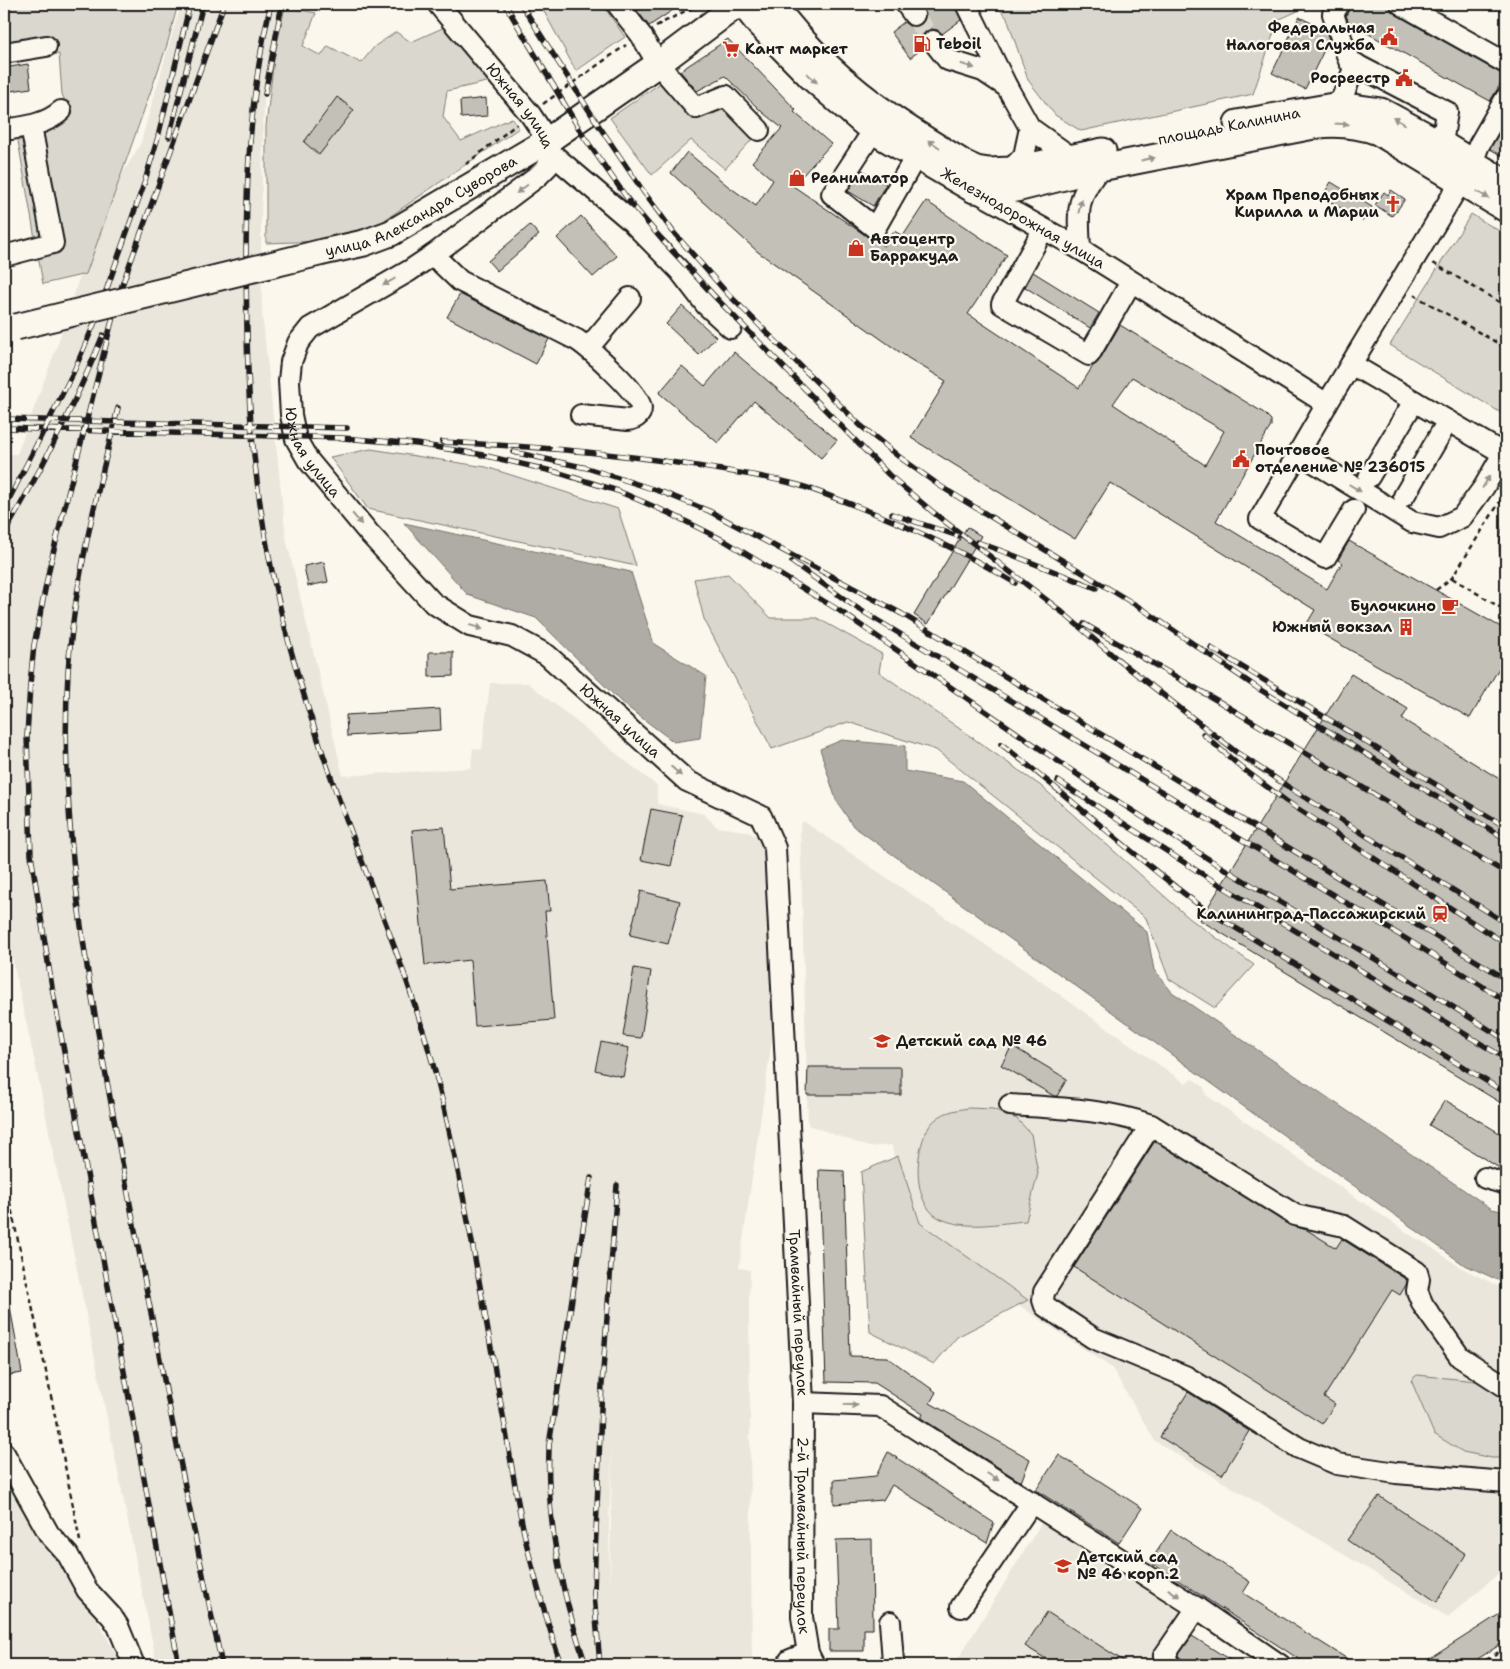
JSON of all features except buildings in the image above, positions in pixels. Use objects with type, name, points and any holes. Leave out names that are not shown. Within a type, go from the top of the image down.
[{"type":"main road","name":"улица Александра Суворова","points":[[10,328],[364,243],[391,233],[549,147],[738,4]]},
{"type":"main road","name":"Железнодорожная улица","points":[[743,4],[758,24],[812,78],[873,131],[916,156],[975,179]]},
{"type":"main road","name":"Железнодорожная улица","points":[[773,4],[792,28],[824,61],[868,100],[902,125],[965,164],[975,179]]},
{"type":"main road","name":"площадь Калинина","points":[[1506,183],[1466,172],[1378,132],[1360,126],[1340,123],[1319,125],[1100,168],[1016,189],[996,192],[975,179],[988,171],[1010,170],[1274,116],[1340,105],[1381,112],[1442,144],[1466,172],[1506,208]]},
{"type":"street","name":"Южная улица","points":[[438,4],[530,114],[549,147],[548,166],[537,177],[433,255],[409,271],[310,328],[298,343],[291,362],[288,382],[291,415],[296,439],[308,460],[368,532],[434,603],[470,626],[512,636],[547,655],[687,781],[761,816],[775,848]]},
{"type":"street","points":[[617,4],[658,64],[696,108],[726,96],[759,130]]},
{"type":"street","points":[[966,4],[1007,88],[1030,128],[1072,158]]},
{"type":"street","points":[[1339,4],[1333,14],[1349,61],[1446,112],[1442,144]]},
{"type":"street","points":[[1401,4],[1506,63]]},
{"type":"street","points":[[933,41],[948,60],[983,71],[1007,88]]},
{"type":"street","points":[[4,53],[46,46]]},
{"type":"street","points":[[1340,105],[1356,64]]},
{"type":"street","points":[[1354,510],[1325,558],[1260,519],[1466,172],[1506,98]]},
{"type":"street","points":[[4,130],[31,126],[52,119],[61,111]]},
{"type":"street","points":[[4,256],[53,243],[31,126]]},
{"type":"street","points":[[1010,170],[1024,156],[1030,128]]},
{"type":"street","points":[[873,131],[832,194],[875,228],[916,156]]},
{"type":"street","points":[[549,147],[631,221],[679,270],[706,305],[731,328]]},
{"type":"street","points":[[1080,249],[1078,209],[1086,185],[1100,168]]},
{"type":"street","name":"Железнодорожная улица","points":[[975,179],[1043,230],[1080,249],[1327,404]]},
{"type":"street","points":[[1043,230],[1002,304],[1089,355],[1131,282]]},
{"type":"street","points":[[433,255],[460,281],[589,348],[637,397],[641,409],[640,415],[635,419],[628,420],[581,416]]},
{"type":"street","points":[[589,348],[630,298]]},
{"type":"street","points":[[1299,453],[1412,522],[1439,528],[1462,517],[1505,454],[1351,364]]},
{"type":"street","points":[[1369,477],[1414,401]]},
{"type":"street","points":[[1404,496],[1448,421]]},
{"type":"street","name":"Трамвайный переулок","points":[[775,848],[803,1403],[880,1406],[1197,1608],[1280,1665]]},
{"type":"street","points":[[1010,1105],[1096,1112],[1129,1118],[1151,1125],[1295,1215],[1344,1226],[1417,1272],[1419,1279],[1417,1291],[1423,1305],[1460,1357],[1506,1387]]},
{"type":"street","points":[[1151,1125],[1044,1292],[1043,1300],[1045,1306],[1093,1338],[1185,1376],[1299,1448],[1337,1464],[1396,1473],[1506,1482]]},
{"type":"street","points":[[1485,1178],[1506,1184]]},
{"type":"street","name":"2-й Трамвайный переулок","points":[[803,1403],[802,1617],[811,1659]]},
{"type":"street","points":[[4,1453],[49,1534],[68,1555],[87,1590],[118,1626],[134,1665]]},
{"type":"street","points":[[961,1606],[1032,1502]]},
{"type":"street","points":[[1170,1665],[1164,1656],[1197,1608]]},
{"type":"street","points":[[890,1622],[893,1661],[890,1665]]},
{"type":"street","points":[[789,1665],[790,1660],[811,1659]]},
{"type":"path","points":[[465,165],[530,114],[640,35],[699,4]]},
{"type":"path","points":[[1433,263],[1506,306]]},
{"type":"path","points":[[1414,294],[1506,347]]},
{"type":"path","points":[[1436,590],[1452,578],[1506,492]]},
{"type":"path","points":[[1452,578],[1506,611]]},
{"type":"path","points":[[4,1175],[81,1547]]},
{"type":"path","points":[[1479,1665],[1506,1648]]},
{"type":"shaded area","points":[[4,4],[178,4],[167,45],[86,274],[43,284],[18,141],[70,114],[62,94],[59,54],[4,63]]},
{"type":"shaded area","points":[[181,4],[285,4],[264,100],[261,228],[262,312],[286,538],[343,776],[471,768],[473,748],[482,750],[490,683],[528,683],[657,786],[657,804],[704,814],[717,827],[745,831],[764,839],[773,1032],[739,1268],[750,1270],[752,1665],[157,1665],[37,1072],[4,921],[4,454],[17,454],[57,346],[103,205],[140,145]],"holes":[[[612,1448],[610,1589],[609,1524]]]},
{"type":"shaded area","points":[[540,4],[602,4],[625,37],[576,71]]},
{"type":"shaded area","points":[[995,4],[1313,4],[1278,20],[1253,94],[1081,131],[1055,115],[1028,80],[1007,18]]},
{"type":"shaded area","points":[[285,7],[316,13],[303,46],[321,56],[328,46],[361,63],[375,46],[396,32],[411,42],[447,26],[491,81],[447,91],[443,117],[461,141],[512,118],[519,128],[379,224],[325,241],[266,243],[266,126],[274,58]]},
{"type":"shaded area","points":[[662,82],[724,107],[756,135],[725,169],[691,140],[652,175],[610,118]]},
{"type":"shaded area","points":[[1471,214],[1506,235],[1506,416],[1390,345]]},
{"type":"shaded area","points":[[371,449],[486,467],[618,509],[636,566],[368,509],[330,457]]},
{"type":"shaded area","points":[[404,523],[631,572],[654,644],[706,676],[700,738],[674,742],[622,703],[536,618],[468,595]]},
{"type":"shaded area","points":[[728,574],[771,618],[817,618],[882,654],[879,672],[1041,786],[1189,918],[1254,965],[1215,1008],[1169,979],[1146,918],[936,750],[848,722],[772,749],[704,619],[694,579]]},
{"type":"shaded area","points":[[842,740],[905,746],[905,771],[963,781],[1147,932],[1154,970],[1172,992],[1492,1209],[1506,1212],[1506,1282],[1463,1264],[853,826],[836,800],[820,749]]},
{"type":"shaded area","points":[[803,821],[1006,957],[1185,1083],[1193,1079],[1204,1087],[1206,1095],[1418,1240],[1460,1267],[1502,1288],[1506,1288],[1506,1567],[1448,1617],[1155,1441],[1112,1368],[903,1227],[892,1145],[869,1147],[808,1125],[800,825]]},
{"type":"shaded area","points":[[969,1108],[993,1109],[1017,1119],[1031,1134],[1038,1173],[1026,1221],[982,1225],[949,1222],[939,1218],[930,1211],[924,1200],[918,1174],[921,1146],[925,1134],[931,1124],[944,1114]]},
{"type":"shaded area","points":[[898,1156],[920,1223],[1028,1300],[957,1337],[934,1364],[870,1332],[861,1172]]},
{"type":"shaded area","points":[[1417,1375],[1476,1381],[1506,1399],[1506,1458],[1492,1458],[1463,1452],[1434,1434],[1411,1380]]},
{"type":"shaded area","points":[[4,1465],[66,1563],[122,1665],[4,1665]]},
{"type":"shaded area","name":"Детский сад № 46 корп.2","points":[[1042,1522],[1182,1610],[1148,1665],[967,1665],[958,1659]]},
{"type":"tunnel","points":[[914,15],[933,41]]},
{"type":"tram line","points":[[1506,521],[1499,542],[1501,563],[1506,576]]},
{"type":"railway","points":[[4,509],[74,371],[95,322],[144,184],[158,137],[190,4]]},
{"type":"railway","points":[[169,137],[203,4]]},
{"type":"railway","points":[[116,302],[224,4]]},
{"type":"railway","points":[[271,4],[258,69],[254,102],[248,168],[246,234],[250,415],[259,499],[271,569],[307,705],[333,783],[398,955],[427,1043],[439,1087],[467,1216],[523,1528],[538,1588],[561,1665]]},
{"type":"railway","points":[[265,94],[282,4]]},
{"type":"railway","points":[[505,4],[584,137],[629,201],[718,300],[889,475],[934,513],[1062,612],[1116,658],[1236,752],[1293,790],[1506,923]]},
{"type":"railway","points":[[521,4],[599,126],[674,233],[726,292],[860,425],[898,456],[940,486],[1144,610],[1259,689],[1506,839]]},
{"type":"railway","points":[[118,297],[50,565],[34,645],[27,736],[31,855],[52,987],[179,1665]]},
{"type":"railway","points":[[4,534],[57,436],[103,335]]},
{"type":"railway","points":[[118,408],[87,538],[71,638],[66,734],[68,796],[73,857],[89,980],[111,1101],[170,1414],[222,1665]]},
{"type":"railway","points":[[4,419],[347,428]]},
{"type":"railway","points":[[4,428],[342,438],[417,444],[478,454],[556,472],[618,491],[671,514],[725,541],[840,611],[1100,790],[1218,865],[1506,1040]]},
{"type":"railway","points":[[442,442],[610,454],[754,475],[787,482],[870,511],[954,549],[1015,583]]},
{"type":"railway","points":[[513,452],[587,468],[662,492],[709,511],[902,614],[1506,979]]},
{"type":"railway","points":[[892,514],[958,536]]},
{"type":"railway","points":[[977,542],[1096,588]]},
{"type":"railway","points":[[792,562],[857,608],[1506,1001]]},
{"type":"railway","points":[[1084,624],[1218,701],[1506,873]]},
{"type":"railway","points":[[1211,648],[1506,827]]},
{"type":"railway","points":[[1203,734],[1242,768],[1286,801],[1506,944]]},
{"type":"railway","points":[[1001,744],[1203,908],[1506,1093]]},
{"type":"railway","points":[[1058,781],[1199,872],[1506,1059]]},
{"type":"railway","points":[[586,1665],[572,1621],[556,1553],[550,1506],[549,1445],[591,1178]]},
{"type":"railway","points":[[600,1665],[594,1594],[595,1557],[602,1384],[617,1185]]},
{"type":"place","name":"Федеральная Налоговая Служба","points":[[1389,37]]},
{"type":"place","name":"Teboil","points":[[922,44]]},
{"type":"place","name":"Кант маркет","points":[[731,49]]},
{"type":"place","name":"Росреестр","points":[[1404,78]]},
{"type":"place","name":"Реаниматор","points":[[797,178]]},
{"type":"place","name":"Храм Преподобных Кирилла и Марии","points":[[1393,204]]},
{"type":"place","name":"Автоцентр Барракуда","points":[[856,248]]},
{"type":"place","name":"Почтовое отделение № 236015","points":[[1241,459]]},
{"type":"place","name":"Булочкино","points":[[1450,606]]},
{"type":"place","name":"Южный вокзал","points":[[1406,627]]},
{"type":"place","name":"Калининград-Пассажирский","points":[[1440,914]]},
{"type":"place","name":"Детский сад № 46","points":[[882,1041]]},
{"type":"place","name":"Детский сад № 46 корп.2","points":[[1063,1566]]}]
